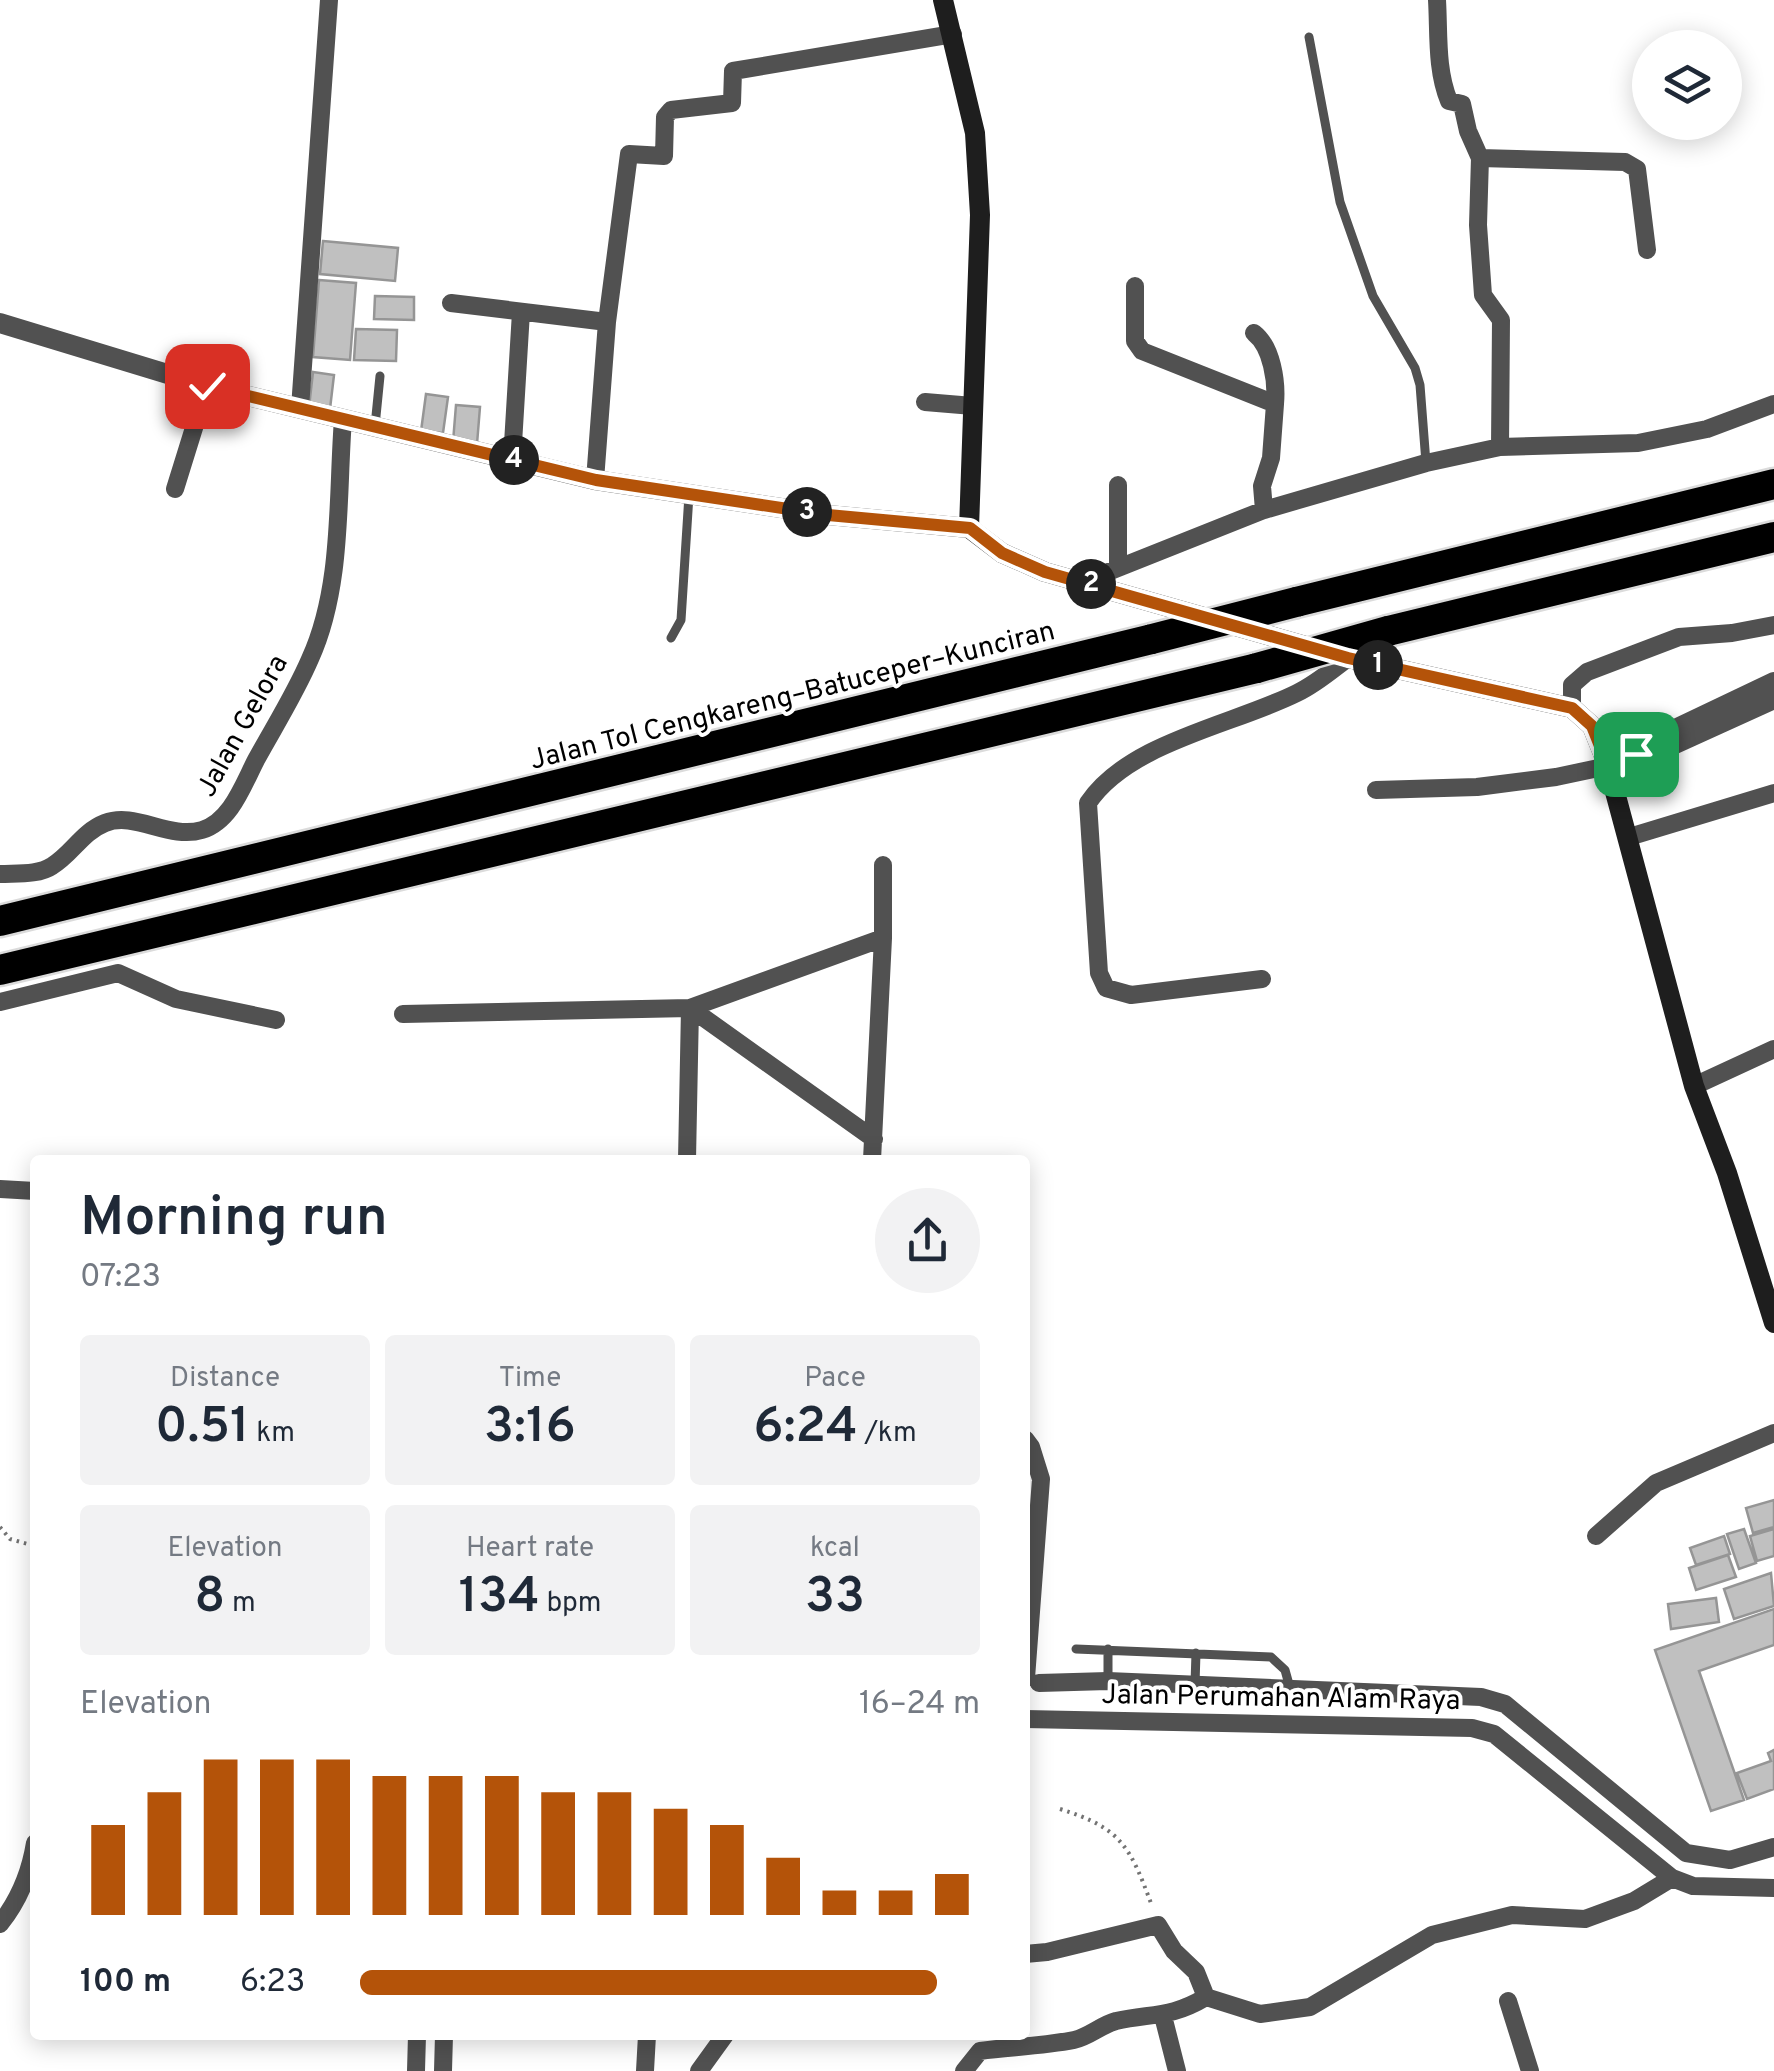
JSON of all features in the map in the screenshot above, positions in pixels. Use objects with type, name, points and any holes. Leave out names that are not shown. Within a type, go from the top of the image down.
[{"type":"highway","name":"Jalan Tol Cengkareng–Batuceper–Kunciran","points":[[0,922],[1774,484]]},
{"type":"highway","points":[[0,970],[1256,668],[1388,631],[1774,537]]},
{"type":"main road","points":[[943,0],[975,133],[980,214],[970,528],[1002,553],[1045,572],[1348,658],[1572,708],[1592,726],[1629,837],[1694,1086],[1727,1173],[1774,1323]]},
{"type":"street","points":[[300,408],[329,0]]},
{"type":"street","points":[[1437,0],[1440,68],[1446,94],[1448,101],[1466,109],[1468,131],[1480,158],[1483,296],[1501,320],[1500,447]]},
{"type":"street","points":[[596,480],[607,322],[627,158],[634,153],[664,156],[667,112],[732,103],[733,71],[953,34]]},
{"type":"street","points":[[1480,158],[1625,162],[1637,170],[1647,250]]},
{"type":"street","points":[[1135,286],[1135,341],[1142,351],[1275,404]]},
{"type":"street","points":[[451,304],[607,322]]},
{"type":"street","points":[[512,460],[521,312]]},
{"type":"street","points":[[0,322],[207,386],[596,480],[828,515],[970,528]]},
{"type":"street","points":[[1254,334],[1266,345],[1276,392],[1271,458],[1262,486],[1264,510]]},
{"type":"street","points":[[176,489],[207,386]]},
{"type":"street","points":[[924,402],[973,406]]},
{"type":"street","points":[[1084,582],[1264,510],[1426,463],[1500,447],[1638,444],[1707,429],[1774,404]]},
{"type":"street","name":"Jalan Gelora","points":[[0,874],[53,866],[90,830],[108,821],[121,820],[169,831],[200,831],[226,815],[310,659],[325,614],[332,584],[343,419]]},
{"type":"street","points":[[1118,485],[1118,566]]},
{"type":"street","points":[[1572,708],[1572,685],[1587,672],[1624,656],[1679,637],[1774,625]]},
{"type":"street","points":[[1262,979],[1131,995],[1106,988],[1099,972],[1088,803],[1098,787],[1122,769],[1173,743],[1297,693],[1348,658]]},
{"type":"street","points":[[1376,790],[1477,787],[1608,766],[1636,754],[1648,742],[1774,682]]},
{"type":"street","points":[[1636,754],[1653,755],[1774,700]]},
{"type":"street","points":[[1629,837],[1774,793]]},
{"type":"street","points":[[872,1155],[883,865]]},
{"type":"street","points":[[404,1014],[690,1008],[883,938]]},
{"type":"street","points":[[0,1002],[118,972],[176,999],[276,1020]]},
{"type":"street","points":[[690,1008],[874,1139]]},
{"type":"street","points":[[687,1155],[690,1008]]},
{"type":"street","points":[[1694,1086],[1774,1049]]},
{"type":"street","points":[[0,1189],[30,1192]]},
{"type":"street","points":[[1596,1536],[1656,1482],[1774,1434]]},
{"type":"street","points":[[1030,1446],[1042,1479],[1030,1680],[1046,1693],[1046,1705],[1030,1718]]},
{"type":"street","name":"Jalan Perumahan Alam Raya","points":[[1030,1680],[1481,1696],[1505,1704],[1686,1853],[1730,1860],[1774,1847]]},
{"type":"street","points":[[1472,1728],[1481,1696]]},
{"type":"street","name":"Jalan Perumahan Alam Raya","points":[[1030,1718],[1472,1728],[1494,1734],[1672,1878],[1693,1886],[1774,1888]]},
{"type":"street","points":[[0,1924],[14,1905],[30,1869]]},
{"type":"street","points":[[964,2071],[980,2051],[1078,2040],[1103,2024],[1164,2016],[1206,1997],[1260,2014],[1310,2007],[1432,1934],[1512,1916],[1585,1919],[1634,1900],[1672,1878]]},
{"type":"street","points":[[1030,1954],[1166,1937],[1196,1972],[1206,1997]]},
{"type":"street","points":[[1508,2000],[1530,2071]]},
{"type":"street","points":[[1164,2016],[1177,2071]]},
{"type":"street","points":[[416,2071],[417,2040]]},
{"type":"street","points":[[443,2071],[444,2040]]},
{"type":"street","points":[[645,2071],[646,2040]]},
{"type":"street","points":[[699,2071],[721,2040]]},
{"type":"lane","points":[[1310,37],[1340,202],[1372,296],[1415,368],[1420,385],[1426,463]]},
{"type":"lane","points":[[374,428],[380,376]]},
{"type":"lane","points":[[671,638],[681,620],[689,494]]},
{"type":"lane","points":[[1076,1649],[1271,1657],[1285,1670],[1290,1688]]},
{"type":"lane","points":[[1108,1649],[1108,1681]]},
{"type":"lane","points":[[1196,1653],[1196,1684]]},
{"type":"path","points":[[0,1528],[10,1539],[30,1545]]},
{"type":"path","points":[[1060,1809],[1095,1820],[1122,1838],[1166,1937]]},
{"type":"building","points":[[323,241],[398,248],[395,281],[320,274]]},
{"type":"building","points":[[319,280],[356,283],[350,360],[313,357]]},
{"type":"building","points":[[375,296],[414,297],[414,320],[374,319]]},
{"type":"building","points":[[356,329],[397,330],[396,361],[354,360]]},
{"type":"building","points":[[313,372],[334,375],[330,409],[309,407]]},
{"type":"building","points":[[426,394],[448,397],[443,433],[421,431]]},
{"type":"building","points":[[456,405],[480,407],[477,444],[453,442]]},
{"type":"building","points":[[1774,1500],[1774,1527],[1753,1533],[1746,1508]]},
{"type":"building","points":[[1744,1529],[1756,1563],[1739,1569],[1727,1534]]},
{"type":"building","points":[[1774,1529],[1774,1556],[1757,1561],[1750,1536]]},
{"type":"building","points":[[1724,1536],[1730,1554],[1696,1565],[1690,1548]]},
{"type":"building","points":[[1728,1555],[1736,1577],[1696,1590],[1689,1568]]},
{"type":"building","points":[[1771,1573],[1774,1606],[1734,1619],[1724,1589]]},
{"type":"building","points":[[1716,1598],[1719,1622],[1671,1629],[1668,1604]]},
{"type":"building","points":[[1774,1609],[1774,1645],[1699,1671],[1744,1800],[1711,1811],[1655,1650]]},
{"type":"building","points":[[1774,1750],[1774,1789],[1747,1799],[1737,1773],[1771,1761],[1768,1753]]},
{"type":"route","points":[[207,386],[596,480],[828,515],[970,528],[1002,553],[1045,572],[1348,658],[1572,708],[1592,726],[1608,766],[1636,754]]}]
